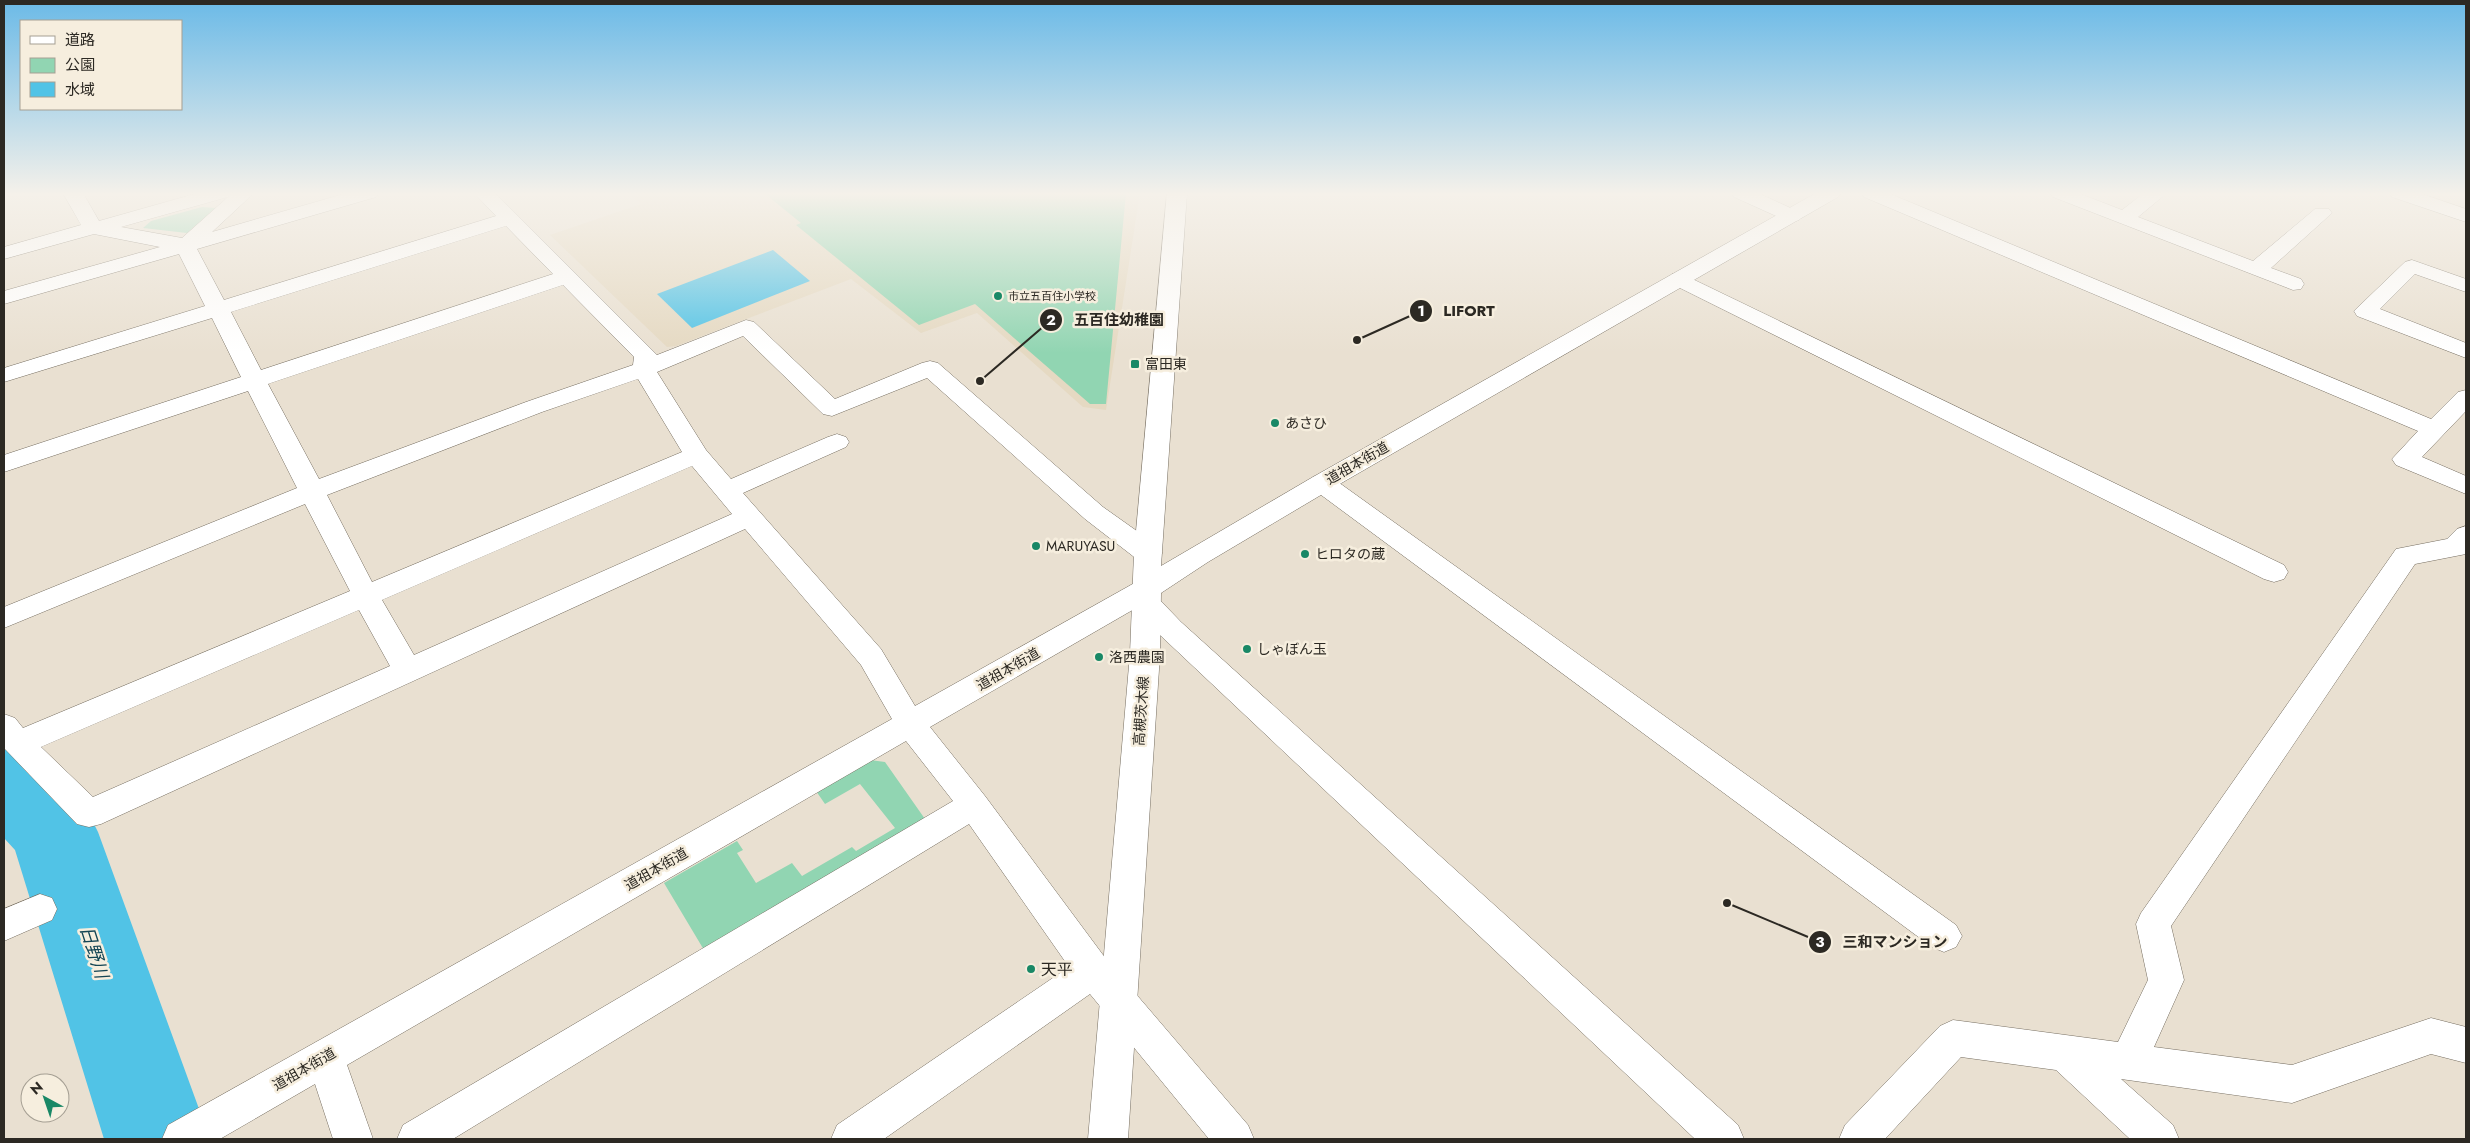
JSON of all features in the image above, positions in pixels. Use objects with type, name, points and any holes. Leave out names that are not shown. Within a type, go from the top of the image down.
[{"type":"street","points":[[4,253],[28,246]]},
{"type":"street","points":[[4,298],[180,246]]},
{"type":"street","points":[[186,246],[220,309],[366,596],[408,672]]},
{"type":"street","points":[[4,375],[421,246]]},
{"type":"street","points":[[535,246],[646,356],[644,370],[696,455],[751,516],[871,657],[910,724],[974,805],[1093,971],[1234,1139]]},
{"type":"street","name":"高槻茨木線","points":[[1108,1139],[1120,1003],[1147,596],[1148,553],[1173,246]]},
{"type":"street","name":"道祖本街道","points":[[190,1135],[325,1056],[910,724],[1147,596],[1198,555],[1738,246]]},
{"type":"street","points":[[1999,246],[2434,428]]},
{"type":"street","points":[[2198,246],[2293,284]]},
{"type":"street","points":[[2257,269],[2283,246]]},
{"type":"street","points":[[2466,286],[2412,266],[2365,311],[2466,351]]},
{"type":"street","points":[[4,464],[256,382],[566,277]]},
{"type":"street","points":[[1680,279],[2274,572]]},
{"type":"street","points":[[4,618],[313,490],[525,411],[644,370],[746,327],[832,409],[930,368],[1094,513],[1148,553]]},
{"type":"street","points":[[2465,400],[2434,428],[2405,459],[2466,486]]},
{"type":"street","points":[[727,490],[837,442]]},
{"type":"street","points":[[696,455],[366,596],[10,738],[89,814],[751,516]]},
{"type":"street","points":[[1322,483],[1944,936]]},
{"type":"street","points":[[2128,1062],[2166,980],[2153,924],[2406,556],[2456,547],[2466,535]]},
{"type":"street","points":[[1147,596],[1178,635],[1724,1139]]},
{"type":"street","points":[[417,1139],[974,805]]},
{"type":"street","points":[[4,926],[40,908]]},
{"type":"street","points":[[851,1139],[1093,971]]},
{"type":"street","points":[[1860,1139],[1953,1038],[2067,1055],[2292,1084],[2431,1036],[2466,1045]]},
{"type":"street","points":[[2067,1055],[2156,1138]]},
{"type":"street","points":[[325,1056],[353,1139]]},
{"type":"shaded area","name":"市立五百住小学校","points":[[562,246],[1132,246],[1106,410],[1083,407],[977,313],[921,333],[851,279],[676,346],[667,347]]},
{"type":"green space","points":[[822,246],[1121,246],[1106,404],[1090,404],[975,304],[919,325]]},
{"type":"green space","points":[[870,760],[885,762],[925,819],[704,950],[664,883],[737,841],[743,850],[737,853],[756,883],[792,863],[802,876],[852,847],[856,851],[895,828],[860,784],[825,804],[816,791]]},
{"type":"water","points":[[773,250],[810,281],[692,328],[657,294]]},
{"type":"waterway","name":"日野川","points":[[4,781],[54,832],[157,1139]]},
{"type":"place","name":"市立五百住小学校","points":[[998,296]]},
{"type":"place","name":"LIFORT","points":[[1357,340]]},
{"type":"place","name":"富田東","points":[[1135,364]]},
{"type":"place","name":"五百住幼稚園","points":[[980,381]]},
{"type":"place","name":"あさひ","points":[[1275,423]]},
{"type":"place","name":"MARUYASU","points":[[1036,546]]},
{"type":"place","name":"ヒロタの蔵","points":[[1305,554]]},
{"type":"place","name":"しゃぼん玉","points":[[1247,649]]},
{"type":"place","name":"洛西農園","points":[[1099,657]]},
{"type":"place","name":"三和マンション","points":[[1727,903]]},
{"type":"place","name":"天平","points":[[1031,969]]}]
